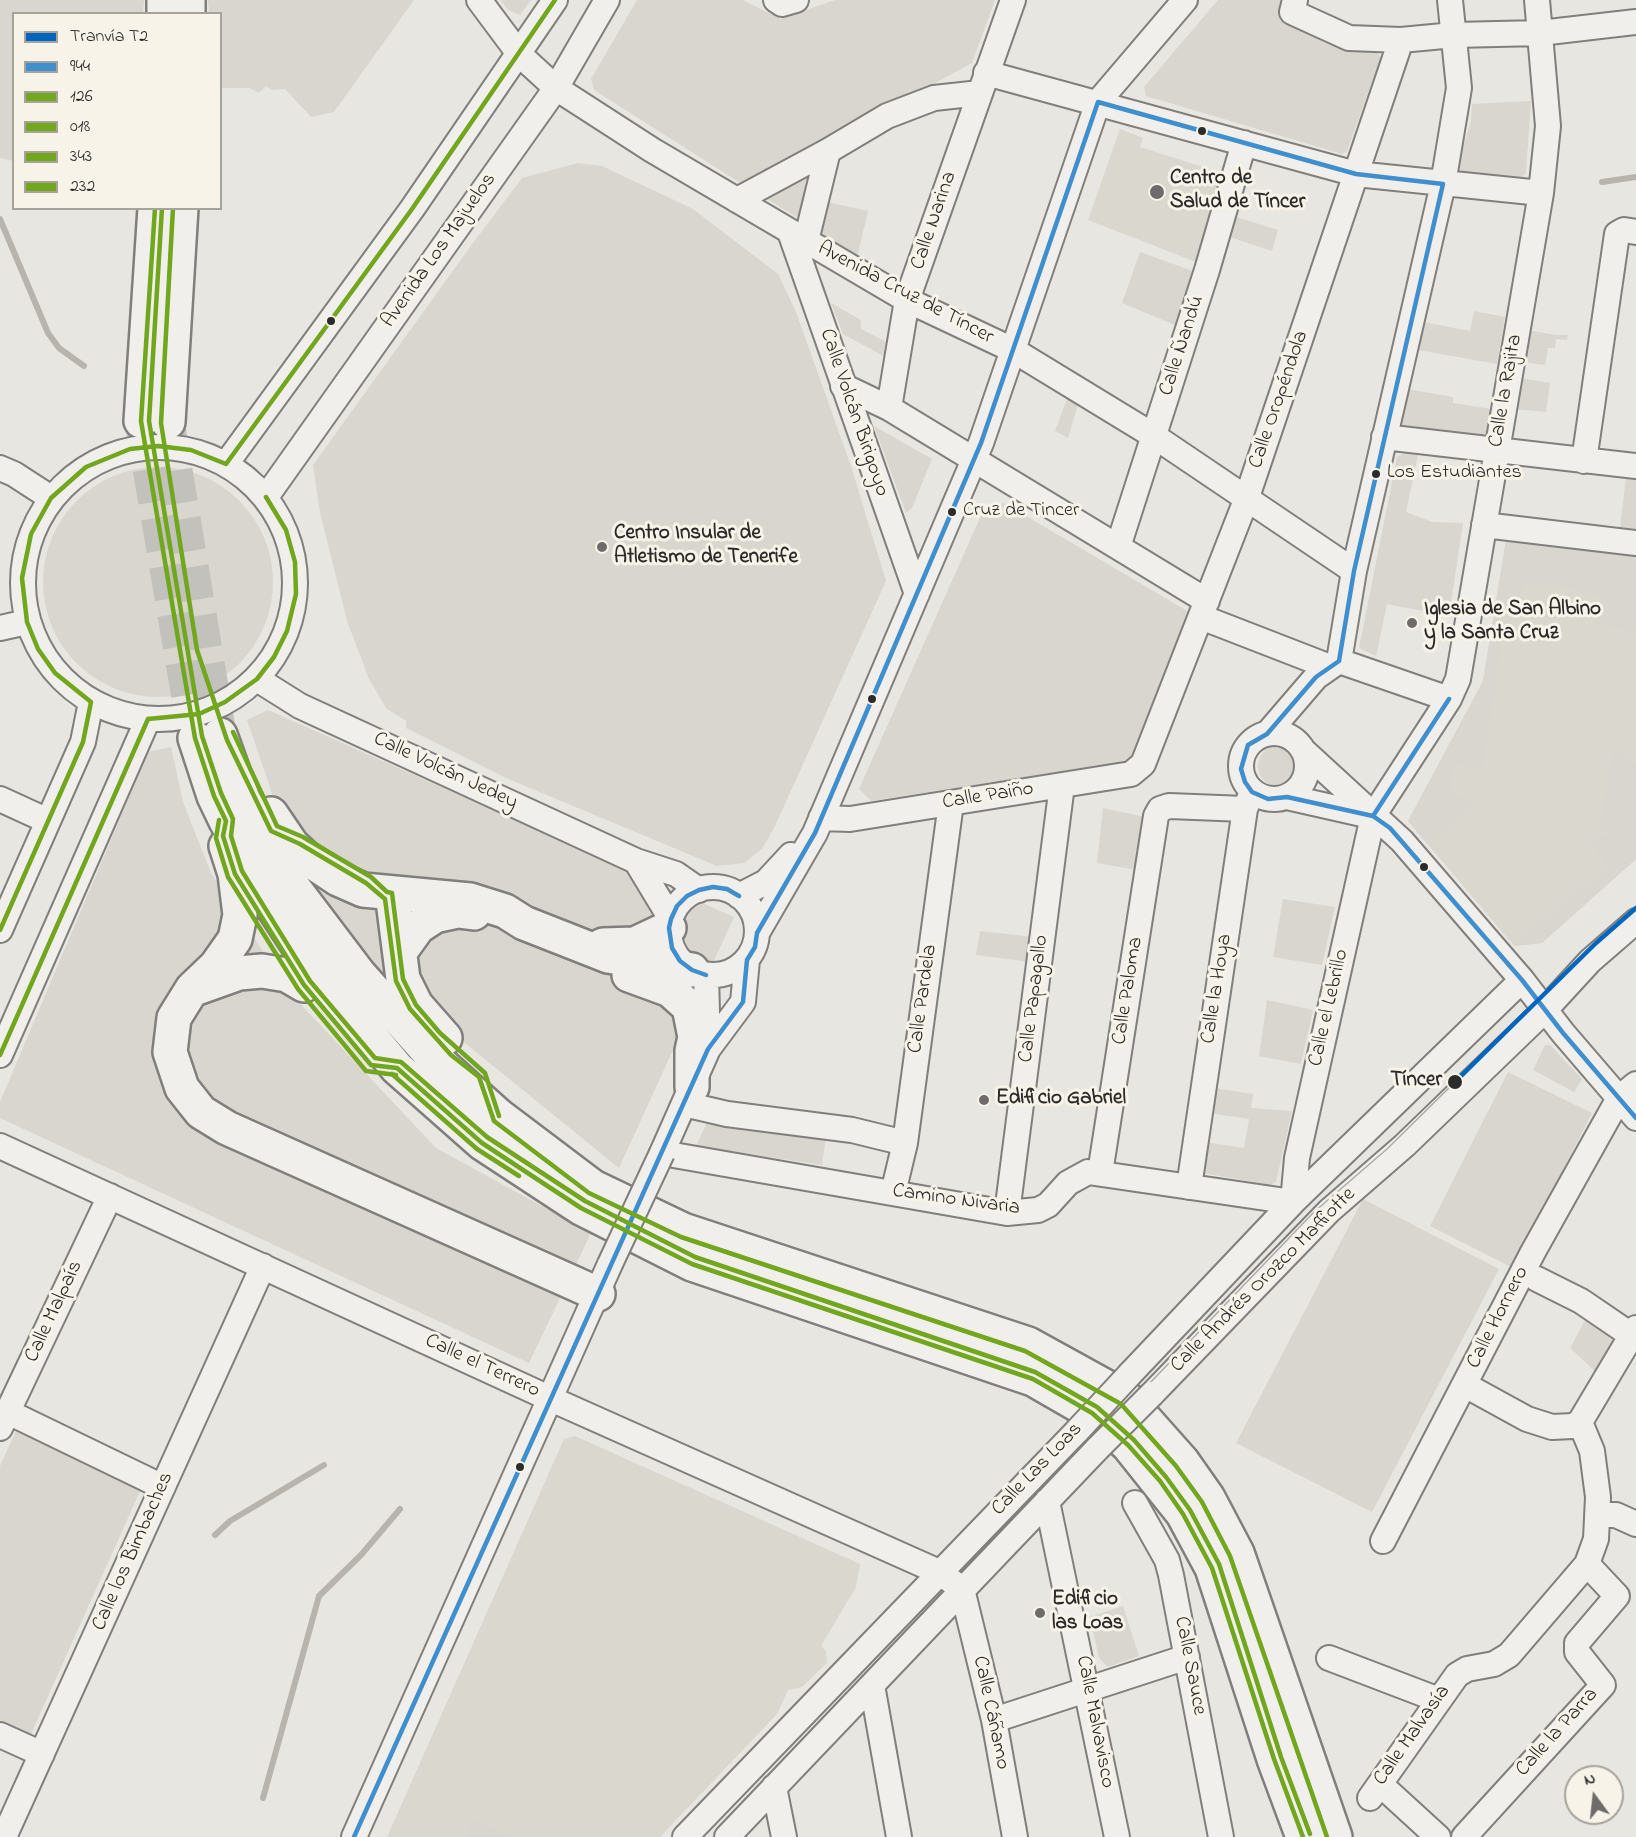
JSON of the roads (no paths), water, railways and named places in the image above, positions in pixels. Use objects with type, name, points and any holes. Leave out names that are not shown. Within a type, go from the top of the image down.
[{"type":"highway","points":[[155,210],[155,421],[181,210]]},
{"type":"highway","points":[[216,737],[214,796],[273,907],[311,965],[397,1068],[492,1150],[581,1208],[692,1264],[1033,1379],[1092,1413],[1128,1445],[1160,1482],[1183,1514],[1212,1568],[1274,1758],[1304,1837]]},
{"type":"highway","points":[[216,737],[292,845],[320,868],[338,879],[363,890],[471,900],[505,911],[524,924],[608,956],[699,973]]},
{"type":"highway","points":[[216,737],[243,799],[287,879],[359,975],[432,1056],[498,1116],[593,1187],[683,1230],[1028,1344],[1126,1398],[1182,1461],[1208,1498],[1237,1553],[1335,1837]]},
{"type":"highway","points":[[226,821],[223,836],[235,874],[240,915],[235,939],[216,966],[192,989],[174,1018],[170,1052],[182,1088],[201,1112],[238,1133],[604,1279]]},
{"type":"highway","points":[[235,874],[304,985],[371,1065],[397,1068]]},
{"type":"highway","points":[[392,893],[403,979],[416,1005],[456,1050],[485,1073],[498,1116]]},
{"type":"highway","points":[[400,952],[418,927],[446,912],[474,913],[504,923],[524,924]]},
{"type":"highway","points":[[583,947],[635,944],[670,923]]},
{"type":"highway","points":[[583,947],[602,966],[670,990],[689,1007],[695,1037],[688,1096]]},
{"type":"highway","points":[[192,989],[239,973],[262,971],[288,975],[304,985]]},
{"type":"street","name":"Avenida Cruz de Tíncer","points":[[479,0],[520,55],[556,88],[798,237],[907,300],[1013,350],[1154,436],[1354,571]]},
{"type":"street","points":[[226,464],[412,209],[520,55],[555,0]]},
{"type":"street","name":"Avenida Los Majuelos","points":[[266,497],[556,88],[607,0]]},
{"type":"street","points":[[776,0],[782,4],[796,0]]},
{"type":"street","name":"Calle Narina","points":[[890,408],[907,300],[1014,0]]},
{"type":"street","points":[[636,861],[670,923],[672,948],[680,961],[699,973],[735,970],[747,960],[758,933],[818,825],[973,460],[1098,102],[1185,0]]},
{"type":"street","points":[[1295,0],[1292,12],[1349,38],[1401,40],[1454,35],[1540,33],[1636,22]]},
{"type":"street","points":[[1374,816],[1287,797],[1249,800],[1241,769],[1248,745],[1267,734],[1316,677],[1334,664],[1443,184],[1459,88],[1450,0]]},
{"type":"street","name":"Calle la Rajita","points":[[1374,816],[1449,699],[1458,679],[1541,193],[1548,126],[1537,0]]},
{"type":"street","name":"Calle Oropéndola","points":[[1147,756],[1246,500],[1401,40]]},
{"type":"street","points":[[737,200],[887,116],[925,101],[983,83],[1098,102],[1356,174],[1541,193]]},
{"type":"street","name":"Calle Ñandú","points":[[1118,547],[1244,143]]},
{"type":"street","points":[[798,237],[828,151]]},
{"type":"street","points":[[1584,461],[1617,234],[1628,232]]},
{"type":"street","name":"Calle Volcán Birigoyo","points":[[798,237],[843,386],[917,594]]},
{"type":"street","points":[[843,386],[890,408],[1118,547],[1204,609],[1334,664],[1449,699]]},
{"type":"street","points":[[1384,437],[1496,452],[1636,466]]},
{"type":"street","points":[[158,446],[191,450],[226,464],[266,497],[286,530],[294,562],[296,594],[287,630],[274,657],[257,679],[225,702],[199,714],[148,719],[121,714],[91,702],[55,673],[38,649],[27,622],[22,578],[31,534],[51,498],[86,467],[130,449],[158,446]]},
{"type":"street","points":[[0,468],[14,474],[51,498]]},
{"type":"street","points":[[1484,525],[1636,543]]},
{"type":"street","points":[[0,628],[27,622]]},
{"type":"street","name":"Calle Volcán Jedey","points":[[257,679],[300,706],[636,861],[676,874],[699,890]]},
{"type":"street","points":[[0,930],[83,742],[91,702]]},
{"type":"street","points":[[0,1055],[148,719]]},
{"type":"street","points":[[1267,734],[1288,736],[1295,740],[1305,752],[1402,841],[1522,980],[1545,1010],[1627,1091],[1636,1118]]},
{"type":"street","points":[[1287,797],[1302,785],[1308,772],[1305,752]]},
{"type":"street","name":"Calle Paiño","points":[[818,825],[1131,774],[1143,764],[1147,756]]},
{"type":"street","name":"Calle Papagallo","points":[[1007,1212],[1062,785]]},
{"type":"street","points":[[0,799],[48,821]]},
{"type":"street","name":"Calle Paloma","points":[[1100,1173],[1156,816],[1160,809],[1169,806],[1249,800]]},
{"type":"street","name":"Calle la Hoya","points":[[1189,1188],[1249,800]]},
{"type":"street","name":"Calle Pardela","points":[[893,1193],[905,1143],[951,803]]},
{"type":"street","name":"Calle el Lebrillo","points":[[1293,1202],[1297,1158],[1374,816]]},
{"type":"street","points":[[739,896],[766,882],[818,825]]},
{"type":"street","points":[[670,923],[682,901],[699,890],[713,887],[727,889],[749,905],[758,933]]},
{"type":"street","name":"Calle Andrés Orozco Maffiotte","points":[[1152,1394],[1329,1211],[1384,1164],[1545,1010],[1590,961],[1636,921]]},
{"type":"street","points":[[354,1837],[708,1049],[743,1002],[747,960]]},
{"type":"street","points":[[699,973],[708,1049]]},
{"type":"street","name":"Calle Las Loas","points":[[685,1837],[1073,1435],[1293,1202],[1522,980]]},
{"type":"street","name":"Calle Hornero","points":[[1383,1540],[1533,1252],[1627,1091]]},
{"type":"street","points":[[688,1096],[726,1114],[852,1130],[905,1143]]},
{"type":"street","name":"Calle el Terrero","points":[[0,1146],[551,1399],[939,1572],[962,1589]]},
{"type":"street","name":"Camino Nivaria","points":[[662,1153],[1007,1212],[1038,1210],[1048,1205],[1080,1174],[1088,1172],[1293,1202]]},
{"type":"street","name":"Camino Nivaria","points":[[1238,1194],[1261,1205],[1270,1227]]},
{"type":"street","name":"Calle Malpaís","points":[[4,1420],[110,1196]]},
{"type":"street","name":"Calle los Bimbaches","points":[[4,1837],[263,1266]]},
{"type":"street","points":[[1465,1385],[1527,1419],[1552,1427],[1574,1426],[1580,1422],[1634,1332],[1537,1279]]},
{"type":"street","name":"Calle Las Loas","points":[[727,1837],[962,1589],[1152,1394]]},
{"type":"street","points":[[4,1420],[163,1487]]},
{"type":"street","name":"Calle Malvasía","points":[[1438,1837],[1375,1791],[1457,1675],[1467,1669],[1494,1664],[1509,1655],[1587,1564],[1596,1539],[1599,1515],[1592,1451],[1580,1422]]},
{"type":"street","points":[[1073,1435],[1093,1454]]},
{"type":"street","name":"Calle Malvavisco","points":[[1047,1501],[1117,1837]]},
{"type":"street","name":"Calle Sauce","points":[[1135,1503],[1167,1560],[1221,1837]]},
{"type":"street","points":[[1599,1515],[1616,1515],[1636,1524]]},
{"type":"street","name":"Calle la Parra","points":[[1464,1837],[1603,1685],[1578,1652],[1577,1643],[1617,1596],[1587,1564]]},
{"type":"street","name":"Calle Cáñamo","points":[[962,1589],[994,1720],[1015,1837]]},
{"type":"street","points":[[994,1720],[1187,1657]]},
{"type":"street","points":[[1329,1658],[1438,1700]]},
{"type":"street","points":[[872,1685],[898,1837]]},
{"type":"street","points":[[0,1736],[42,1754]]},
{"type":"street","points":[[774,1786],[784,1837]]},
{"type":"waterway","points":[[1602,182],[1636,177]]},
{"type":"waterway","points":[[0,219],[48,333],[59,348],[84,366]]},
{"type":"waterway","points":[[215,1535],[230,1521],[324,1465]]},
{"type":"waterway","points":[[263,1798],[319,1596],[361,1555],[400,1509]]},
{"type":"tunnel","points":[[141,421],[195,738]]},
{"type":"tunnel","points":[[168,422],[220,735]]},
{"type":"tram line","name":"T2","points":[[1455,1082],[1596,943],[1636,908]]},
{"type":"tram line","points":[[1147,1386],[1314,1212],[1387,1149],[1455,1082]]},
{"type":"place","name":"Centro de Salud de Tíncer","points":[[1157,192]]},
{"type":"place","name":"Los Estudiantes","points":[[1376,474]]},
{"type":"place","name":"Cruz de Tincer","points":[[952,512]]},
{"type":"place","name":"Centro Insular de Atletismo de Tenerife","points":[[602,547]]},
{"type":"place","name":"Iglesia de San Albino y la Santa Cruz","points":[[1412,623]]},
{"type":"place","name":"Tíncer","points":[[1455,1082]]},
{"type":"place","name":"Edificio Gabriel","points":[[984,1100]]},
{"type":"place","name":"Edificio las Loas","points":[[1040,1613]]}]
